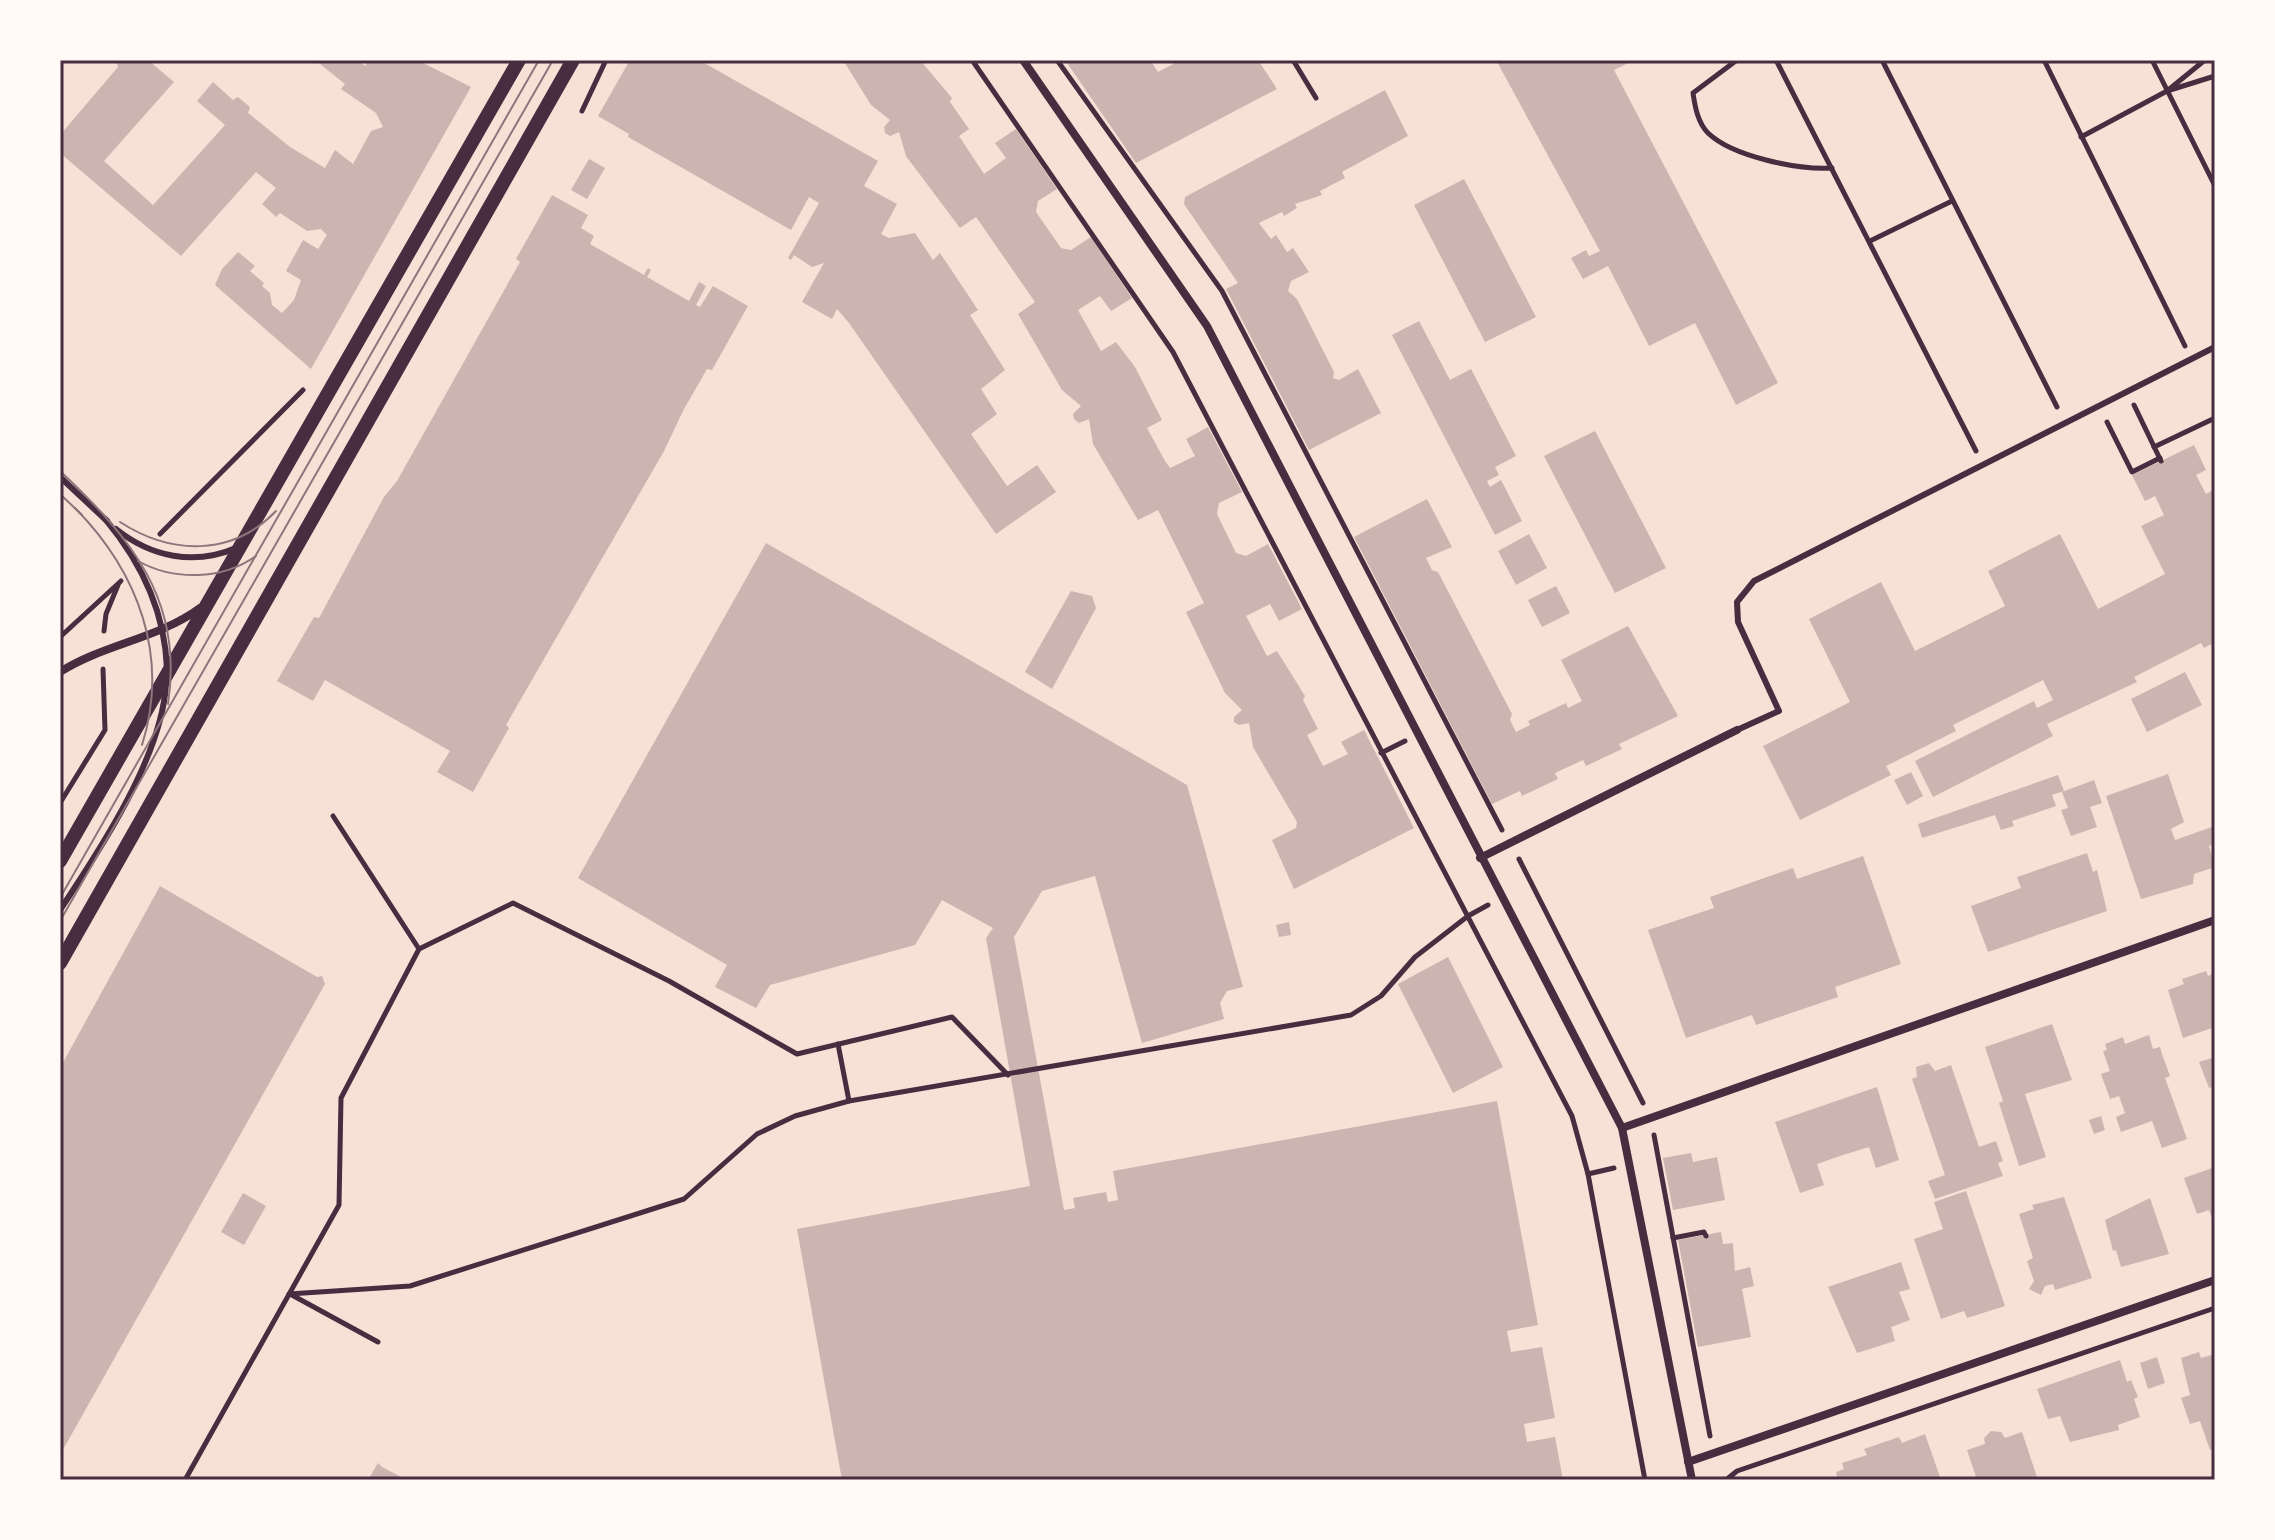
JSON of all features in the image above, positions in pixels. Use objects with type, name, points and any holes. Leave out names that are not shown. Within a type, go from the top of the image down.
[{"type":"street","points":[[60,861],[519,60]]},
{"type":"street","points":[[60,963],[573,60]]},
{"type":"street","points":[[1023,60],[1207,326],[1622,1128],[1692,1480]]},
{"type":"street","points":[[60,672],[103,651],[185,620],[214,593]]},
{"type":"street","points":[[1480,858],[1737,730]]},
{"type":"street","points":[[1622,1128],[2215,920]]},
{"type":"street","points":[[1688,1462],[2215,1280]]},
{"type":"lane","points":[[1737,730],[1779,711],[1738,622],[1737,602],[1754,581],[2215,347]]},
{"type":"lane","points":[[60,477],[106,520],[139,545],[173,556],[204,557],[243,544]]},
{"type":"lane","points":[[60,910],[145,765],[162,718],[167,675],[162,630],[141,572],[106,520]]},
{"type":"lane","points":[[60,953],[76,936]]},
{"type":"path","points":[[582,111],[606,60]]},
{"type":"path","points":[[972,60],[1173,352],[1408,808],[1572,1116],[1588,1174],[1645,1480]]},
{"type":"path","points":[[1057,60],[1222,291],[1488,809],[1510,843],[1640,1092],[1657,1145],[1719,1480]]},
{"type":"path","points":[[1293,60],[1316,98]]},
{"type":"path","points":[[1737,60],[1693,93],[1695,110],[1706,131],[1728,148],[1810,170],[1832,168]]},
{"type":"path","points":[[1776,60],[1982,464]]},
{"type":"path","points":[[1882,60],[2065,422]]},
{"type":"path","points":[[2044,60],[2192,359]]},
{"type":"path","points":[[2152,60],[2215,186]]},
{"type":"path","points":[[2167,91],[2205,60]]},
{"type":"path","points":[[2081,137],[2167,91],[2215,76]]},
{"type":"path","points":[[1870,241],[1952,201]]},
{"type":"path","points":[[160,534],[307,386]]},
{"type":"path","points":[[2099,405],[2132,472],[2161,460],[2139,415]]},
{"type":"path","points":[[2154,447],[2215,418]]},
{"type":"path","points":[[60,637],[120,583],[106,614],[103,651],[105,730],[60,803]]},
{"type":"path","points":[[333,816],[419,949]]},
{"type":"path","points":[[185,1480],[339,1205],[341,1098],[419,949],[513,903],[669,981],[797,1054],[952,1017],[1008,1075]]},
{"type":"path","points":[[289,1294],[410,1286],[684,1199],[757,1134],[795,1116],[849,1101],[1351,1015],[1381,996],[1415,957],[1468,916]]},
{"type":"path","points":[[838,1044],[849,1101]]},
{"type":"path","points":[[1673,1238],[1704,1232],[1706,1236]]},
{"type":"path","points":[[289,1294],[378,1342]]},
{"type":"path","points":[[1726,1480],[1737,1471],[2215,1308]]},
{"type":"building","points":[[116,60],[148,60],[174,82],[104,161],[153,205],[225,125],[197,101],[213,82],[233,100],[238,97],[250,107],[248,113],[290,147],[325,168],[335,150],[353,164],[371,131],[383,127],[376,113],[341,89],[345,84],[315,60],[358,60],[365,66],[369,60],[417,60],[471,87],[311,369],[215,285],[222,269],[238,252],[255,266],[250,271],[264,283],[262,286],[270,293],[272,305],[282,313],[294,300],[301,280],[286,271],[303,240],[318,249],[327,235],[321,229],[307,231],[280,213],[276,217],[262,204],[276,188],[256,172],[181,256],[60,153],[60,135],[118,67]]},
{"type":"building","points":[[630,60],[699,60],[878,161],[864,186],[897,204],[881,234],[889,238],[915,233],[933,260],[940,253],[978,310],[970,315],[1005,370],[981,389],[997,414],[971,434],[1007,486],[1037,465],[1056,492],[996,534],[849,323],[837,309],[832,319],[802,302],[824,263],[812,267],[794,255],[791,260],[788,258],[819,203],[809,197],[791,230],[628,137],[629,134],[598,116]]},
{"type":"building","points":[[843,60],[920,60],[952,98],[950,102],[969,129],[959,136],[984,174],[1006,158],[995,143],[1016,129],[1057,189],[1038,201],[1036,212],[1061,248],[1071,250],[1091,237],[1132,298],[1111,311],[1100,296],[1078,310],[1101,351],[1116,342],[1135,367],[1162,420],[1147,428],[1165,461],[1170,468],[1195,456],[1186,439],[1208,427],[1242,492],[1219,503],[1217,514],[1236,553],[1246,556],[1268,544],[1302,609],[1279,621],[1270,604],[1246,616],[1267,656],[1277,651],[1305,696],[1303,700],[1318,729],[1307,735],[1323,766],[1348,754],[1341,742],[1364,730],[1414,828],[1294,889],[1272,840],[1296,828],[1297,822],[1253,747],[1249,723],[1239,725],[1234,722],[1234,717],[1242,710],[1225,693],[1186,612],[1204,603],[1158,510],[1138,520],[1093,444],[1089,419],[1079,423],[1074,419],[1073,414],[1081,406],[1062,390],[1018,314],[1035,302],[976,217],[960,228],[906,156],[899,132],[890,136],[885,133],[884,127],[890,120],[871,105]]},
{"type":"building","points":[[1065,60],[1150,60],[1158,72],[1181,60],[1258,60],[1277,89],[1136,163]]},
{"type":"building","points":[[1496,60],[1634,60],[1614,70],[1778,383],[1736,405],[1695,323],[1649,346],[1608,266],[1583,279],[1571,258],[1586,250],[1589,256],[1600,251]]},
{"type":"building","points":[[1385,90],[1408,136],[1342,172],[1345,178],[1320,191],[1322,195],[1295,204],[1297,208],[1284,216],[1282,212],[1259,223],[1271,239],[1276,235],[1287,252],[1293,248],[1309,272],[1291,281],[1288,291],[1297,299],[1334,372],[1333,378],[1339,380],[1358,369],[1381,413],[1309,450],[1226,289],[1238,283],[1184,204],[1185,197]]},
{"type":"building","points":[[589,159],[605,168],[587,199],[571,190]]},
{"type":"building","points":[[1464,179],[1536,317],[1485,342],[1414,205]]},
{"type":"building","points":[[552,195],[588,215],[581,228],[594,236],[590,244],[644,275],[648,268],[651,270],[647,277],[689,301],[699,282],[706,286],[696,305],[700,307],[713,286],[748,306],[712,370],[707,369],[684,409],[664,451],[506,725],[509,728],[473,792],[437,772],[450,751],[410,728],[325,680],[313,701],[277,681],[314,617],[319,618],[384,497],[397,481],[520,262],[516,259]]},
{"type":"building","points":[[1419,321],[1450,380],[1471,369],[1516,456],[1495,467],[1499,475],[1487,481],[1490,487],[1501,480],[1522,521],[1495,535],[1392,335]]},
{"type":"building","points":[[1595,431],[1666,568],[1615,593],[1544,456]]},
{"type":"building","points":[[2194,445],[2206,470],[2196,475],[2206,494],[2215,489],[2215,642],[2204,648],[2201,643],[2134,677],[2137,682],[2047,724],[2053,736],[1933,797],[1915,761],[2034,701],[2037,708],[2053,700],[2043,680],[1953,725],[1956,731],[1886,766],[1891,775],[1800,820],[1763,746],[1850,702],[1809,619],[1881,582],[1915,651],[2005,606],[1988,571],[2060,534],[2098,609],[2165,574],[2141,526],[2164,515],[2155,496],[2145,501],[2132,475]]},
{"type":"building","points":[[1427,499],[1452,547],[1426,558],[1432,570],[1438,572],[1512,714],[1510,720],[1516,732],[1530,725],[1528,721],[1566,703],[1568,708],[1582,701],[1561,660],[1628,626],[1678,716],[1619,744],[1622,749],[1586,766],[1583,760],[1555,773],[1558,779],[1522,796],[1520,791],[1492,804],[1354,537]]},
{"type":"building","points":[[1529,534],[1547,568],[1516,585],[1498,551]]},
{"type":"building","points":[[766,543],[1187,785],[1243,987],[1227,991],[1220,1003],[1224,1019],[1142,1043],[1095,876],[1042,891],[1014,937],[1064,1210],[1075,1208],[1073,1198],[1106,1192],[1108,1202],[1118,1200],[1113,1171],[1497,1101],[1538,1325],[1507,1331],[1511,1352],[1542,1347],[1555,1418],[1524,1424],[1527,1442],[1555,1437],[1563,1480],[842,1480],[797,1229],[1030,1186],[986,938],[993,928],[942,900],[915,945],[770,985],[756,1008],[715,987],[727,965],[578,878]]},
{"type":"building","points":[[1556,586],[1570,613],[1542,627],[1528,600]]},
{"type":"building","points":[[1071,591],[1092,596],[1096,608],[1052,689],[1025,672]]},
{"type":"building","points":[[2185,672],[2202,705],[2147,732],[2131,699]]},
{"type":"building","points":[[1911,772],[1923,796],[1907,805],[1894,780]]},
{"type":"building","points":[[2168,774],[2184,822],[2171,829],[2175,840],[2212,827],[2215,844],[2209,846],[2215,867],[2194,874],[2193,884],[2141,899],[2106,796]]},
{"type":"building","points":[[2058,775],[2064,791],[2052,795],[2056,806],[2012,821],[2014,826],[2001,830],[1995,815],[1922,838],[1918,824]]},
{"type":"building","points":[[2094,780],[2102,803],[2090,807],[2097,827],[2071,836],[2061,810],[2068,808],[2062,792]]},
{"type":"building","points":[[2087,853],[2093,872],[2097,870],[2107,911],[1988,952],[1971,906],[2021,888],[2017,877]]},
{"type":"building","points":[[1863,856],[1901,964],[1835,987],[1838,997],[1756,1025],[1752,1015],[1686,1038],[1648,930],[1714,908],[1710,897],[1793,868],[1797,879]]},
{"type":"building","points":[[160,886],[317,977],[322,976],[325,984],[60,1455],[60,1068]]},
{"type":"building","points":[[1289,922],[1291,935],[1279,937],[1276,925]]},
{"type":"building","points":[[1448,957],[1503,1067],[1453,1093],[1398,984]]},
{"type":"building","points":[[2206,971],[2208,976],[2215,973],[2215,1027],[2183,1038],[2168,990],[2184,984],[2182,979]]},
{"type":"building","points":[[2052,1024],[2072,1080],[2025,1094],[2046,1157],[2019,1166],[1999,1103],[2003,1101],[1985,1047]]},
{"type":"building","points":[[2149,1035],[2153,1049],[2160,1047],[2170,1076],[2165,1078],[2187,1139],[2162,1148],[2152,1121],[2121,1132],[2116,1117],[2125,1113],[2119,1096],[2110,1099],[2101,1074],[2110,1071],[2103,1051],[2107,1050],[2105,1044],[2123,1037],[2125,1044]]},
{"type":"building","points":[[2215,1057],[2215,1086],[2209,1088],[2199,1062]]},
{"type":"building","points":[[1929,1063],[1935,1071],[1951,1065],[1979,1147],[1996,1141],[2003,1161],[1998,1163],[2003,1176],[1935,1199],[1928,1181],[1945,1175],[1912,1079],[1917,1077],[1916,1067]]},
{"type":"building","points":[[1877,1087],[1899,1160],[1876,1168],[1869,1147],[1843,1155],[1817,1164],[1824,1185],[1800,1193],[1775,1122]]},
{"type":"building","points":[[2101,1116],[2105,1130],[2094,1134],[2089,1120]]},
{"type":"building","points":[[1691,1153],[1693,1162],[1717,1157],[1725,1200],[1673,1210],[1663,1158]]},
{"type":"building","points":[[2215,1167],[2215,1226],[2209,1210],[2197,1214],[2184,1178]]},
{"type":"building","points":[[1966,1191],[2005,1306],[1967,1318],[1964,1311],[1941,1319],[1914,1239],[1943,1229],[1934,1202]]},
{"type":"building","points":[[243,1193],[266,1206],[244,1245],[221,1232]]},
{"type":"building","points":[[2064,1197],[2092,1278],[2055,1290],[2053,1284],[2045,1286],[2041,1295],[2029,1289],[2034,1281],[2027,1261],[2033,1258],[2019,1214],[2034,1209],[2032,1205]]},
{"type":"building","points":[[2150,1198],[2169,1254],[2121,1267],[2116,1250],[2113,1251],[2105,1220]]},
{"type":"building","points":[[1721,1232],[1723,1244],[1733,1243],[1735,1271],[1750,1267],[1754,1286],[1742,1289],[1751,1337],[1698,1347],[1678,1240]]},
{"type":"building","points":[[1901,1262],[1910,1289],[1899,1292],[1910,1320],[1891,1327],[1895,1341],[1857,1353],[1828,1287]]},
{"type":"building","points":[[2199,1352],[2201,1358],[2215,1354],[2215,1448],[2210,1450],[2200,1421],[2190,1424],[2181,1398],[2190,1395],[2181,1358]]},
{"type":"building","points":[[2157,1357],[2165,1383],[2148,1389],[2140,1363]]},
{"type":"building","points":[[2120,1360],[2127,1382],[2131,1380],[2138,1397],[2134,1399],[2140,1417],[2118,1425],[2119,1430],[2070,1442],[2060,1416],[2048,1419],[2037,1389]]},
{"type":"building","points":[[1991,1431],[2001,1432],[2005,1438],[2022,1432],[2038,1480],[1977,1480],[1967,1450],[1985,1444],[1984,1438]]},
{"type":"building","points":[[1925,1434],[1941,1480],[1838,1480],[1836,1472],[1844,1469],[1842,1463],[1867,1455],[1864,1449],[1899,1437],[1902,1443]]},
{"type":"building","points":[[378,1463],[382,1467],[407,1480],[368,1480]]},
{"type":"tram line","points":[[60,898],[539,60]]},
{"type":"tram line","points":[[60,921],[553,60]]},
{"type":"tram line","points":[[60,471],[130,547],[160,602],[168,633],[171,667],[168,704]]},
{"type":"tram line","points":[[60,494],[82,515]]},
{"type":"tram line","points":[[75,508],[116,560],[143,617],[150,648],[152,679],[150,712],[142,745]]},
{"type":"tram line","points":[[120,522],[160,541],[201,546],[240,537],[276,511]]},
{"type":"tram line","points":[[138,561],[167,572],[198,575],[228,570],[256,556]]}]
